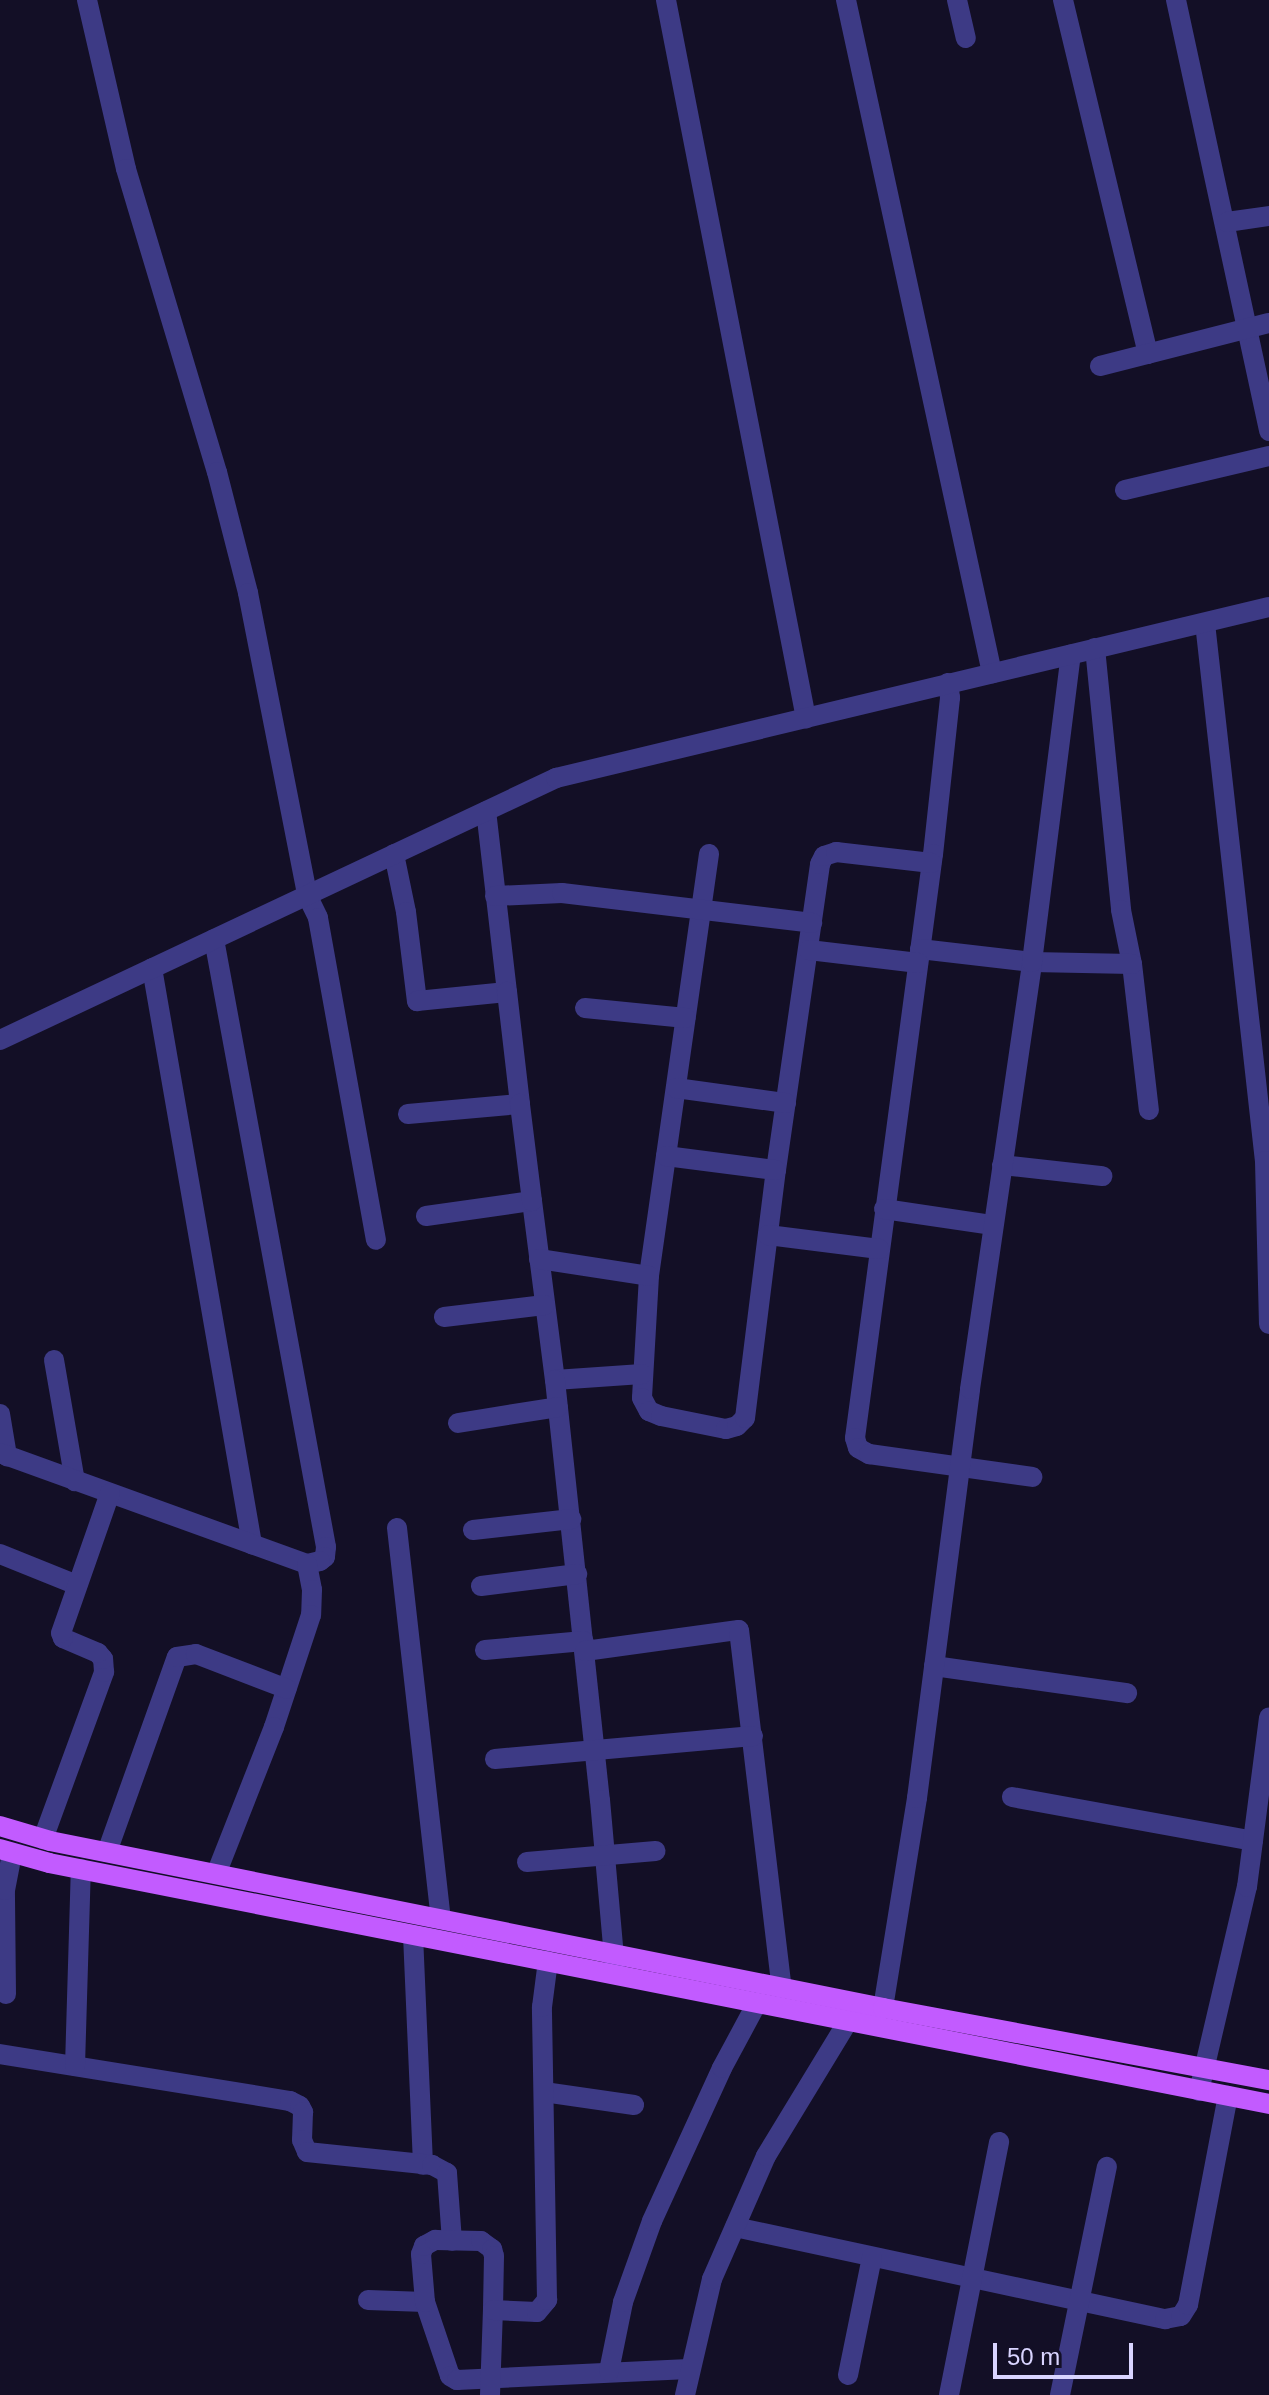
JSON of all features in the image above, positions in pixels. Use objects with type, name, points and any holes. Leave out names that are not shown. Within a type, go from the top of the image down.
[{"type":"main road","points":[[0,1826],[43,1839],[441,1919],[757,2003],[1269,2104]]},
{"type":"main road","points":[[6,1852],[548,1961],[615,1964],[782,1988],[1269,2080]]},
{"type":"street","points":[[666,0],[806,718]]},
{"type":"street","points":[[846,0],[992,673]]},
{"type":"street","points":[[957,0],[966,38]]},
{"type":"street","points":[[1063,0],[1148,354]]},
{"type":"street","points":[[1176,0],[1227,222],[1245,329],[1269,431]]},
{"type":"street","points":[[82,1],[126,169],[204,426],[248,593],[307,895],[318,918],[376,1240]]},
{"type":"street","points":[[1227,222],[1269,216]]},
{"type":"street","points":[[1100,366],[1269,323]]},
{"type":"street","points":[[1125,490],[1269,456]]},
{"type":"street","points":[[0,1040],[556,778],[1269,607]]},
{"type":"street","points":[[1205,623],[1267,1161],[1269,1324]]},
{"type":"street","points":[[1095,648],[1121,910],[1132,964],[1149,1110]]},
{"type":"street","points":[[883,2008],[1032,962],[1071,654]]},
{"type":"street","points":[[948,683],[931,863],[855,1424],[858,1448],[869,1454],[1032,1477]]},
{"type":"street","points":[[486,811],[571,1519],[615,1964]]},
{"type":"street","points":[[709,854],[649,1276],[642,1398],[649,1411],[661,1416],[726,1429],[737,1426],[745,1418],[776,1170],[824,856],[836,852],[931,863]]},
{"type":"street","points":[[394,854],[406,912],[417,1001],[507,992]]},
{"type":"street","points":[[495,896],[562,893],[812,923]]},
{"type":"street","points":[[0,1414],[4,1455],[307,1564],[320,1561],[326,1547],[214,939]]},
{"type":"street","points":[[809,950],[1132,964]]},
{"type":"street","points":[[152,968],[252,1544]]},
{"type":"street","points":[[585,1008],[686,1018]]},
{"type":"street","points":[[676,1088],[786,1103]]},
{"type":"street","points":[[408,1114],[520,1104]]},
{"type":"street","points":[[666,1156],[776,1170]]},
{"type":"street","points":[[1002,1165],[1102,1176]]},
{"type":"street","points":[[426,1216],[532,1201]]},
{"type":"street","points":[[884,1209],[993,1225]]},
{"type":"street","points":[[768,1235],[879,1249]]},
{"type":"street","points":[[539,1259],[649,1276]]},
{"type":"street","points":[[444,1317],[544,1305]]},
{"type":"street","points":[[54,1360],[75,1481]]},
{"type":"street","points":[[555,1380],[642,1374]]},
{"type":"street","points":[[458,1423],[558,1407]]},
{"type":"street","points":[[43,1839],[105,1665],[98,1653],[63,1638],[61,1633],[110,1493]]},
{"type":"street","points":[[473,1530],[571,1519]]},
{"type":"street","points":[[397,1528],[441,1919]]},
{"type":"street","points":[[0,1554],[77,1585]]},
{"type":"street","points":[[216,1874],[287,1689],[311,1615],[312,1590],[307,1564]]},
{"type":"street","points":[[481,1586],[577,1574]]},
{"type":"street","points":[[485,1650],[584,1646],[739,1630],[782,1988]]},
{"type":"street","points":[[107,1852],[177,1657],[196,1654],[287,1689]]},
{"type":"street","points":[[934,1666],[1127,1693]]},
{"type":"street","points":[[1199,2091],[1247,1887],[1265,1782],[1269,1717]]},
{"type":"street","points":[[495,1759],[753,1736]]},
{"type":"street","points":[[1012,1797],[1253,1841]]},
{"type":"street","points":[[527,1862],[656,1851]]},
{"type":"street","points":[[6,1852],[6,1994]]},
{"type":"street","points":[[75,2066],[81,1869]]},
{"type":"street","points":[[413,1935],[423,2165]]},
{"type":"street","points":[[493,2310],[537,2312],[547,2300],[542,2007],[548,1961]]},
{"type":"street","points":[[609,2371],[623,2302],[652,2221],[722,2068],[757,2003]]},
{"type":"street","points":[[685,2395],[712,2279],[766,2156],[848,2021]]},
{"type":"street","points":[[0,2054],[290,2101],[300,2106],[303,2112],[302,2140],[307,2152],[441,2169],[449,2179],[452,2241]]},
{"type":"street","points":[[544,2092],[634,2105]]},
{"type":"street","points":[[735,2227],[1165,2319],[1181,2316],[1188,2305],[1228,2096]]},
{"type":"street","points":[[949,2395],[999,2142]]},
{"type":"street","points":[[1060,2395],[1107,2167]]},
{"type":"street","points":[[490,2388],[492,2249],[481,2241],[435,2240],[424,2246],[421,2254],[425,2302],[450,2376],[490,2388],[609,2371],[689,2369]]},
{"type":"street","points":[[848,2375],[872,2257]]},
{"type":"street","points":[[368,2300],[425,2302]]}]
